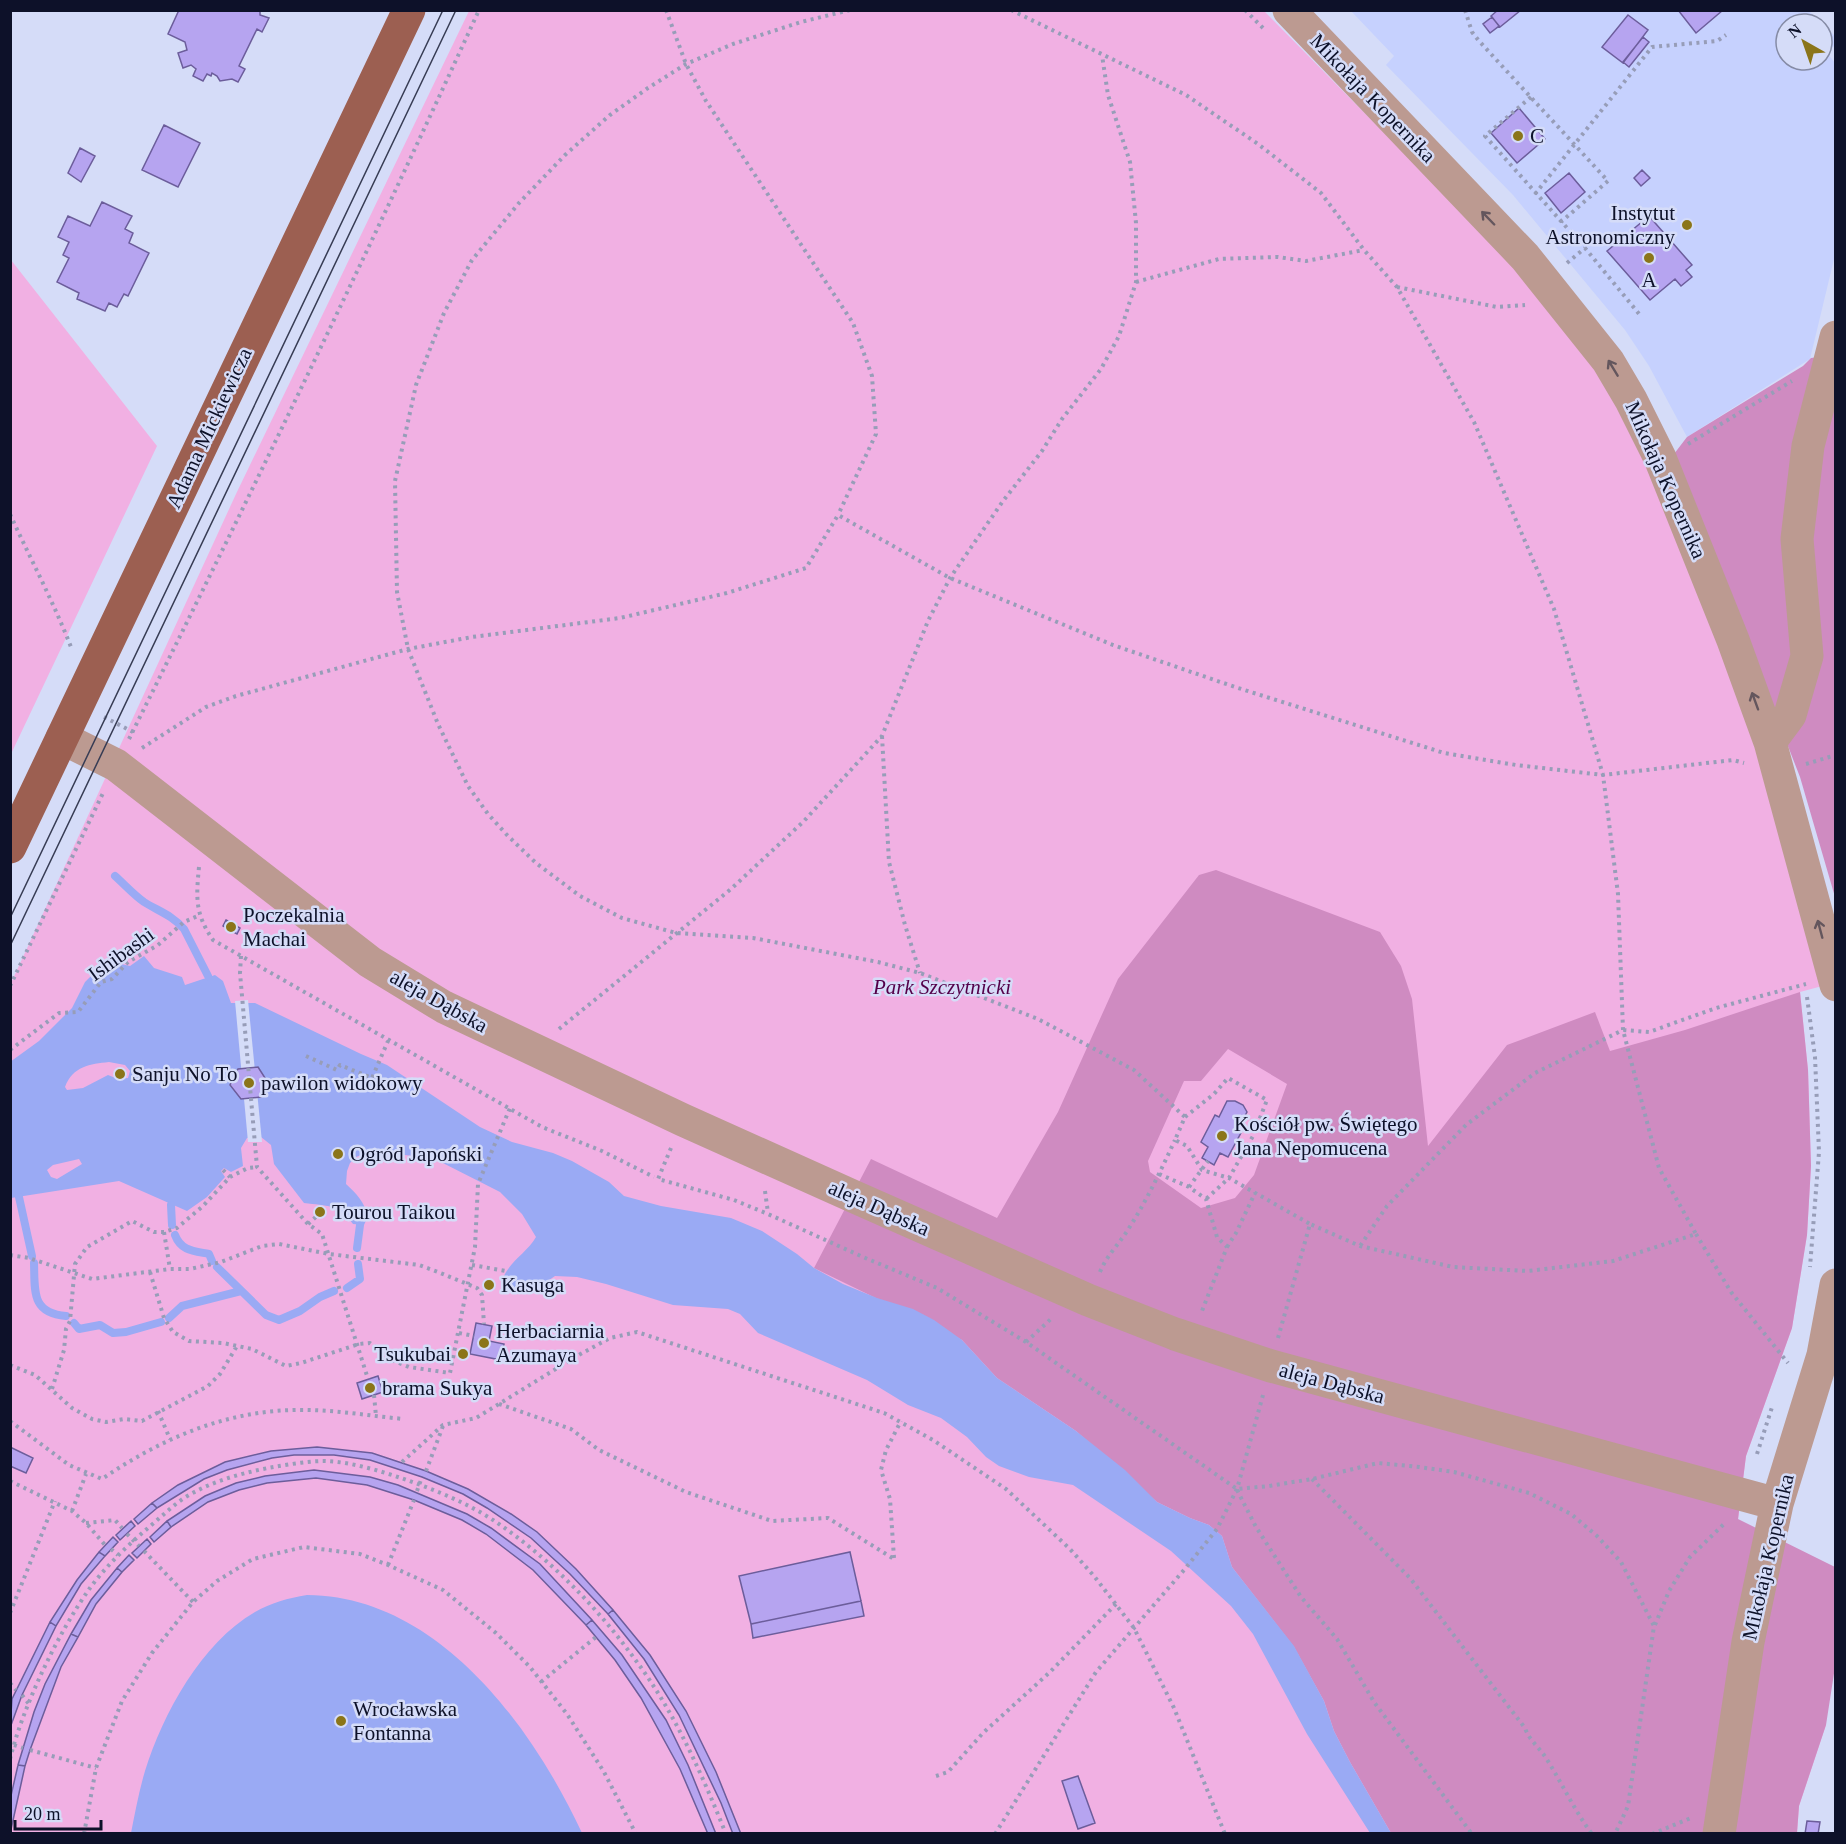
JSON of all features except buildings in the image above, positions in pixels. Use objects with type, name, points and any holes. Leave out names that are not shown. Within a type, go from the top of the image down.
[{"type":"main road","name":"Adama Mickiewicza","points":[[10,847],[409,10]]},
{"type":"street","name":"Mikołaja Kopernika","points":[[1290,10],[1545,280],[1608,361],[1631,400],[1660,458],[1733,640],[1755,747],[1819,980]]},
{"type":"street","points":[[1755,747],[1790,715],[1807,656],[1797,539],[1808,446],[1833,349]]},
{"type":"street","name":"aleja Dąbska","points":[[62,738],[123,770],[370,962],[444,1007],[551,1036],[683,1120],[1088,1300],[1175,1334],[1275,1351],[1764,1501]]},
{"type":"street","name":"Mikołaja Kopernika","points":[[1720,1826],[1746,1657],[1764,1501],[1786,1472],[1823,1356],[1823,1277]]},
{"type":"path","points":[[10,986],[123,770],[133,732],[413,155],[479,10]]},
{"type":"path","points":[[123,770],[206,707],[237,696],[408,649],[472,637],[620,618],[728,593],[806,568],[838,515],[876,434],[872,376],[853,323],[734,147],[706,101],[686,63],[666,10]]},
{"type":"path","points":[[850,10],[733,44],[686,63],[610,115],[565,155],[519,202],[472,260],[444,313],[416,385],[395,481],[394,535],[397,592],[408,649],[438,723],[468,786],[507,836],[579,896],[622,918],[675,933],[753,938],[878,962],[920,974],[1038,1019],[1134,1070],[1185,1117]]},
{"type":"path","points":[[1011,10],[1186,95],[1258,144],[1321,193],[1364,250],[1397,287],[1474,422],[1549,598],[1603,776],[1618,894],[1623,1030],[1659,1168],[1731,1292],[1788,1363]]},
{"type":"path","points":[[1245,10],[1270,36]]},
{"type":"path","points":[[1465,10],[1472,32],[1479,41],[1608,181],[1561,222]]},
{"type":"path","points":[[1535,194],[1652,47],[1717,41],[1726,35]]},
{"type":"path","points":[[551,1036],[731,889],[803,822],[882,735],[928,621],[951,578],[1042,451],[1062,419],[1101,369],[1119,336],[1136,282],[1136,223],[1130,162],[1108,95],[1101,54]]},
{"type":"path","points":[[1531,97],[1485,136],[1585,248],[1640,315]]},
{"type":"path","points":[[1136,282],[1219,259],[1278,257],[1306,261],[1364,250]]},
{"type":"path","points":[[1397,287],[1497,307],[1528,305],[1521,298]]},
{"type":"path","points":[[1660,458],[1756,405],[1819,364],[1833,349]]},
{"type":"path","points":[[10,514],[35,570],[57,610],[71,648]]},
{"type":"path","points":[[838,515],[951,578],[1113,645],[1235,687],[1444,753],[1603,776],[1733,760],[1745,763],[1755,747]]},
{"type":"path","points":[[96,712],[133,732]]},
{"type":"path","points":[[882,735],[889,862],[920,974]]},
{"type":"path","points":[[199,865],[196,897],[205,928],[213,940],[542,1127],[602,1151],[654,1177]]},
{"type":"path","name":"Ishibashi","points":[[10,1050],[59,1013],[78,1012],[101,982],[112,980],[128,962],[158,945],[184,922],[200,915]]},
{"type":"path","points":[[241,956],[242,1000],[257,1167],[308,1224],[322,1234],[369,1379]]},
{"type":"path","points":[[1360,1246],[1387,1206],[1466,1125],[1535,1073],[1623,1030],[1649,1032],[1716,1008],[1819,980],[1815,1057],[1823,1277]]},
{"type":"path","points":[[551,1036],[570,1034]]},
{"type":"path","points":[[306,1056],[337,1070],[340,1065],[372,1078],[388,1041]]},
{"type":"path","points":[[1103,1264],[1129,1230],[1159,1174],[1185,1117],[1214,1094],[1228,1078],[1267,1100],[1253,1136],[1229,1178],[1206,1199]]},
{"type":"path","points":[[150,1272],[164,1318],[173,1332],[189,1341],[237,1346],[268,1356],[286,1366],[359,1344],[370,1343],[394,1361],[409,1367],[450,1373],[477,1233],[478,1185],[510,1108]]},
{"type":"path","points":[[683,1120],[658,1179],[734,1200],[937,1288],[1026,1342],[1237,1489],[1256,1527],[1301,1597],[1336,1639],[1374,1702],[1472,1833]]},
{"type":"path","points":[[1175,1140],[1187,1146],[1202,1170],[1229,1178],[1310,1224],[1360,1246],[1453,1267],[1528,1271],[1613,1261],[1696,1234]]},
{"type":"path","points":[[1189,1187],[1208,1161]]},
{"type":"path","points":[[52,1389],[64,1350],[66,1329],[70,1321],[73,1272],[78,1258],[87,1247],[132,1221],[154,1232],[177,1228],[203,1206],[230,1177],[248,1168],[257,1167]]},
{"type":"path","points":[[223,1170],[230,1177]]},
{"type":"path","points":[[1159,1174],[1189,1187],[1206,1199],[1217,1237],[1227,1247]]},
{"type":"path","points":[[1202,1311],[1227,1247],[1255,1193]]},
{"type":"path","points":[[308,1224],[320,1214]]},
{"type":"path","points":[[995,1833],[1096,1672],[1185,1570],[1217,1529],[1237,1489],[1310,1224]]},
{"type":"path","points":[[164,1232],[170,1269]]},
{"type":"path","points":[[10,1255],[29,1258],[92,1280],[170,1269],[190,1269],[221,1262],[262,1246],[279,1245],[329,1254],[419,1265],[477,1288],[482,1295],[484,1324]]},
{"type":"path","points":[[472,1265],[506,1271]]},
{"type":"path","points":[[1090,1266],[1111,1275]]},
{"type":"path","points":[[1192,1307],[1213,1314]]},
{"type":"path","points":[[402,1462],[443,1425],[476,1418],[610,1338],[638,1332],[884,1413],[933,1440],[1006,1489],[1070,1549],[1116,1604],[1134,1628],[1174,1708],[1225,1833]]},
{"type":"path","points":[[1268,1332],[1275,1351]]},
{"type":"path","points":[[459,1333],[474,1336]]},
{"type":"path","points":[[10,1365],[36,1375],[72,1408],[92,1419],[106,1422],[124,1419],[142,1421],[208,1386],[220,1374],[237,1346]]},
{"type":"path","points":[[1785,1372],[1791,1353]]},
{"type":"path","points":[[374,1395],[376,1416]]},
{"type":"path","points":[[1774,1400],[1755,1463],[1786,1472]]},
{"type":"path","points":[[499,1404],[571,1429],[599,1450],[697,1495],[772,1521],[828,1518],[894,1559],[890,1499],[881,1470],[886,1450],[901,1421]]},
{"type":"path","points":[[10,1421],[69,1465],[102,1479],[132,1459],[170,1439],[213,1422],[258,1412],[302,1410],[353,1412],[404,1419]]},
{"type":"path","points":[[158,1411],[170,1439]]},
{"type":"path","points":[[426,1471],[443,1425]]},
{"type":"path","points":[[10,1759],[29,1704],[64,1630],[90,1588],[133,1540],[183,1499],[202,1488],[233,1476],[296,1463],[325,1461],[356,1465],[419,1484],[495,1522],[569,1583],[609,1626],[634,1659],[678,1728],[708,1789],[724,1833]]},
{"type":"path","points":[[1237,1489],[1312,1479],[1378,1463],[1454,1472],[1529,1493],[1571,1514],[1597,1536],[1621,1562],[1654,1626]]},
{"type":"path","points":[[390,1474],[395,1468]]},
{"type":"path","points":[[72,1511],[86,1473]]},
{"type":"path","points":[[417,1491],[422,1477]]},
{"type":"path","points":[[1312,1479],[1410,1578],[1525,1728],[1527,1735],[1545,1757],[1581,1820],[1592,1833]]},
{"type":"path","points":[[10,1481],[72,1511],[86,1522],[105,1545]]},
{"type":"path","points":[[388,1565],[414,1500]]},
{"type":"path","points":[[1615,1833],[1628,1806],[1654,1626],[1669,1591],[1690,1557],[1764,1501]]},
{"type":"path","points":[[10,1613],[55,1502]]},
{"type":"path","points":[[86,1522],[114,1520],[122,1528]]},
{"type":"path","points":[[127,1534],[139,1546]]},
{"type":"path","points":[[84,1833],[96,1768],[122,1701],[152,1653],[192,1602],[217,1581],[253,1559],[304,1547],[360,1554],[388,1565],[443,1590],[496,1633],[567,1714],[603,1772],[636,1833]]},
{"type":"path","points":[[111,1549],[118,1555]]},
{"type":"path","points":[[144,1551],[192,1602]]},
{"type":"path","points":[[936,1776],[948,1772],[983,1732],[1050,1672],[1116,1604]]},
{"type":"path","points":[[603,1632],[609,1626]]},
{"type":"path","points":[[541,1682],[596,1637]]},
{"type":"path","points":[[10,1683],[16,1690]]},
{"type":"path","points":[[22,1695],[29,1704]]},
{"type":"path","points":[[14,1745],[23,1748]]},
{"type":"path","points":[[30,1750],[96,1768]]},
{"type":"path","points":[[1652,1833],[1689,1818],[1720,1826]]},
{"type":"shaded area","name":"Instytut Astronomiczny","points":[[1351,11],[1809,11],[1774,12],[1774,72],[1834,72],[1834,62],[1836,64],[1835,255],[1810,359],[1687,437],[1649,366],[1625,330],[1513,195],[1386,65],[1394,56]]},
{"type":"shaded area","points":[[1835,355],[1835,897],[1800,777],[1674,454],[1687,437],[1803,366],[1811,358]]},
{"type":"shaded area","points":[[1216,870],[1380,932],[1401,966],[1412,999],[1428,1146],[1507,1045],[1595,1012],[1610,1051],[1685,1030],[1800,992],[1808,1070],[1811,1166],[1807,1235],[1792,1328],[1746,1456],[1738,1519],[1835,1567],[1835,1667],[1826,1725],[1799,1806],[1797,1833],[1391,1833],[1350,1762],[1334,1731],[1324,1701],[1294,1647],[1232,1567],[1222,1536],[1209,1525],[1157,1502],[1076,1431],[997,1378],[962,1340],[814,1268],[871,1159],[997,1218],[1058,1112],[1118,979],[1199,875]],"holes":[[[1228,1049],[1287,1084],[1254,1175],[1235,1198],[1201,1208],[1150,1172],[1148,1161],[1184,1081],[1201,1081]]]},
{"type":"green space","name":"Park Szczytnicki","points":[[469,11],[1264,11],[1531,282],[1604,375],[1666,498],[1735,684],[1826,985],[1800,992],[1808,1070],[1811,1166],[1807,1235],[1792,1328],[1746,1456],[1719,1672],[1826,1725],[1799,1806],[1797,1833],[11,1833],[11,983],[236,494]]},
{"type":"green space","points":[[11,260],[157,446],[11,754]]},
{"type":"water","points":[[144,956],[154,968],[182,977],[185,985],[215,975],[223,981],[231,1003],[255,1003],[387,1065],[480,1127],[512,1142],[553,1153],[572,1161],[609,1182],[624,1196],[661,1206],[731,1218],[762,1231],[814,1268],[843,1284],[913,1309],[934,1320],[962,1340],[997,1378],[1076,1431],[1125,1470],[1157,1502],[1209,1525],[1222,1536],[1232,1567],[1294,1646],[1324,1701],[1334,1731],[1350,1762],[1391,1833],[1370,1833],[1307,1734],[1253,1634],[1231,1606],[1171,1551],[1073,1485],[1029,1477],[999,1466],[986,1457],[967,1437],[941,1418],[908,1405],[867,1380],[758,1333],[740,1314],[728,1309],[673,1305],[577,1277],[555,1276],[539,1287],[522,1293],[515,1292],[502,1281],[508,1268],[536,1237],[522,1214],[500,1192],[433,1158],[395,1154],[384,1150],[356,1157],[350,1163],[347,1171],[346,1184],[364,1206],[368,1216],[364,1225],[353,1224],[348,1217],[332,1207],[304,1203],[274,1164],[271,1145],[261,1137],[247,1138],[241,1148],[243,1166],[231,1172],[224,1168],[221,1171],[225,1177],[207,1197],[187,1211],[119,1181],[11,1198],[10,1062],[39,1041],[72,1008],[85,982],[97,970],[121,964],[130,966]],"holes":[[[109,1062],[125,1065],[130,1071],[128,1078],[118,1079],[108,1075],[83,1088],[67,1090],[65,1087],[77,1070],[89,1065]],[[79,1159],[82,1164],[57,1179],[51,1177],[47,1170],[53,1165]]]},
{"type":"water","name":"Wrocławska Fontanna","points":[[307,1595],[354,1601],[398,1618],[438,1643],[475,1674],[508,1711],[536,1751],[582,1833],[131,1833],[145,1771],[162,1726],[186,1682],[201,1661],[236,1625],[255,1612],[280,1601]]},
{"type":"pier","points":[[248,1000],[262,1142],[248,1142],[235,1001]]},
{"type":"waterway","points":[[115,876],[140,899],[170,917],[184,929],[208,976]]},
{"type":"waterway","points":[[19,1197],[32,1256]]},
{"type":"waterway","points":[[171,1205],[172,1225]]},
{"type":"waterway","points":[[357,1248],[360,1225]]},
{"type":"waterway","points":[[175,1235],[184,1247],[209,1254],[212,1261]]},
{"type":"waterway","points":[[34,1263],[37,1299],[46,1310],[66,1316]]},
{"type":"waterway","points":[[347,1288],[360,1279],[358,1264]]},
{"type":"waterway","points":[[217,1267],[266,1315],[279,1320],[300,1311],[320,1297],[334,1291]]},
{"type":"waterway","points":[[169,1318],[182,1306],[241,1291]]},
{"type":"waterway","points":[[74,1323],[79,1329],[100,1325],[113,1333],[126,1332],[161,1322]]},
{"type":"tram line","points":[[10,918],[443,10]]},
{"type":"tram line","points":[[10,946],[456,10]]},
{"type":"place","name":"C","points":[[1518,136]]},
{"type":"place","name":"Instytut Astronomiczny","points":[[1687,225]]},
{"type":"place","name":"A","points":[[1649,258]]},
{"type":"place","name":"Poczekalnia Machai","points":[[231,927]]},
{"type":"place","name":"Sanju No To","points":[[120,1074]]},
{"type":"place","name":"pawilon widokowy","points":[[249,1083]]},
{"type":"place","name":"Kościół pw. Świętego Jana Nepomucena","points":[[1222,1136]]},
{"type":"place","name":"Ogród Japoński","points":[[338,1154]]},
{"type":"place","name":"Tourou Taikou","points":[[320,1212]]},
{"type":"place","name":"Kasuga","points":[[489,1285]]},
{"type":"place","name":"Herbaciarnia Azumaya","points":[[484,1343]]},
{"type":"place","name":"Tsukubai","points":[[463,1354]]},
{"type":"place","name":"brama Sukya","points":[[370,1388]]},
{"type":"place","name":"Wrocławska Fontanna","points":[[341,1721]]}]
